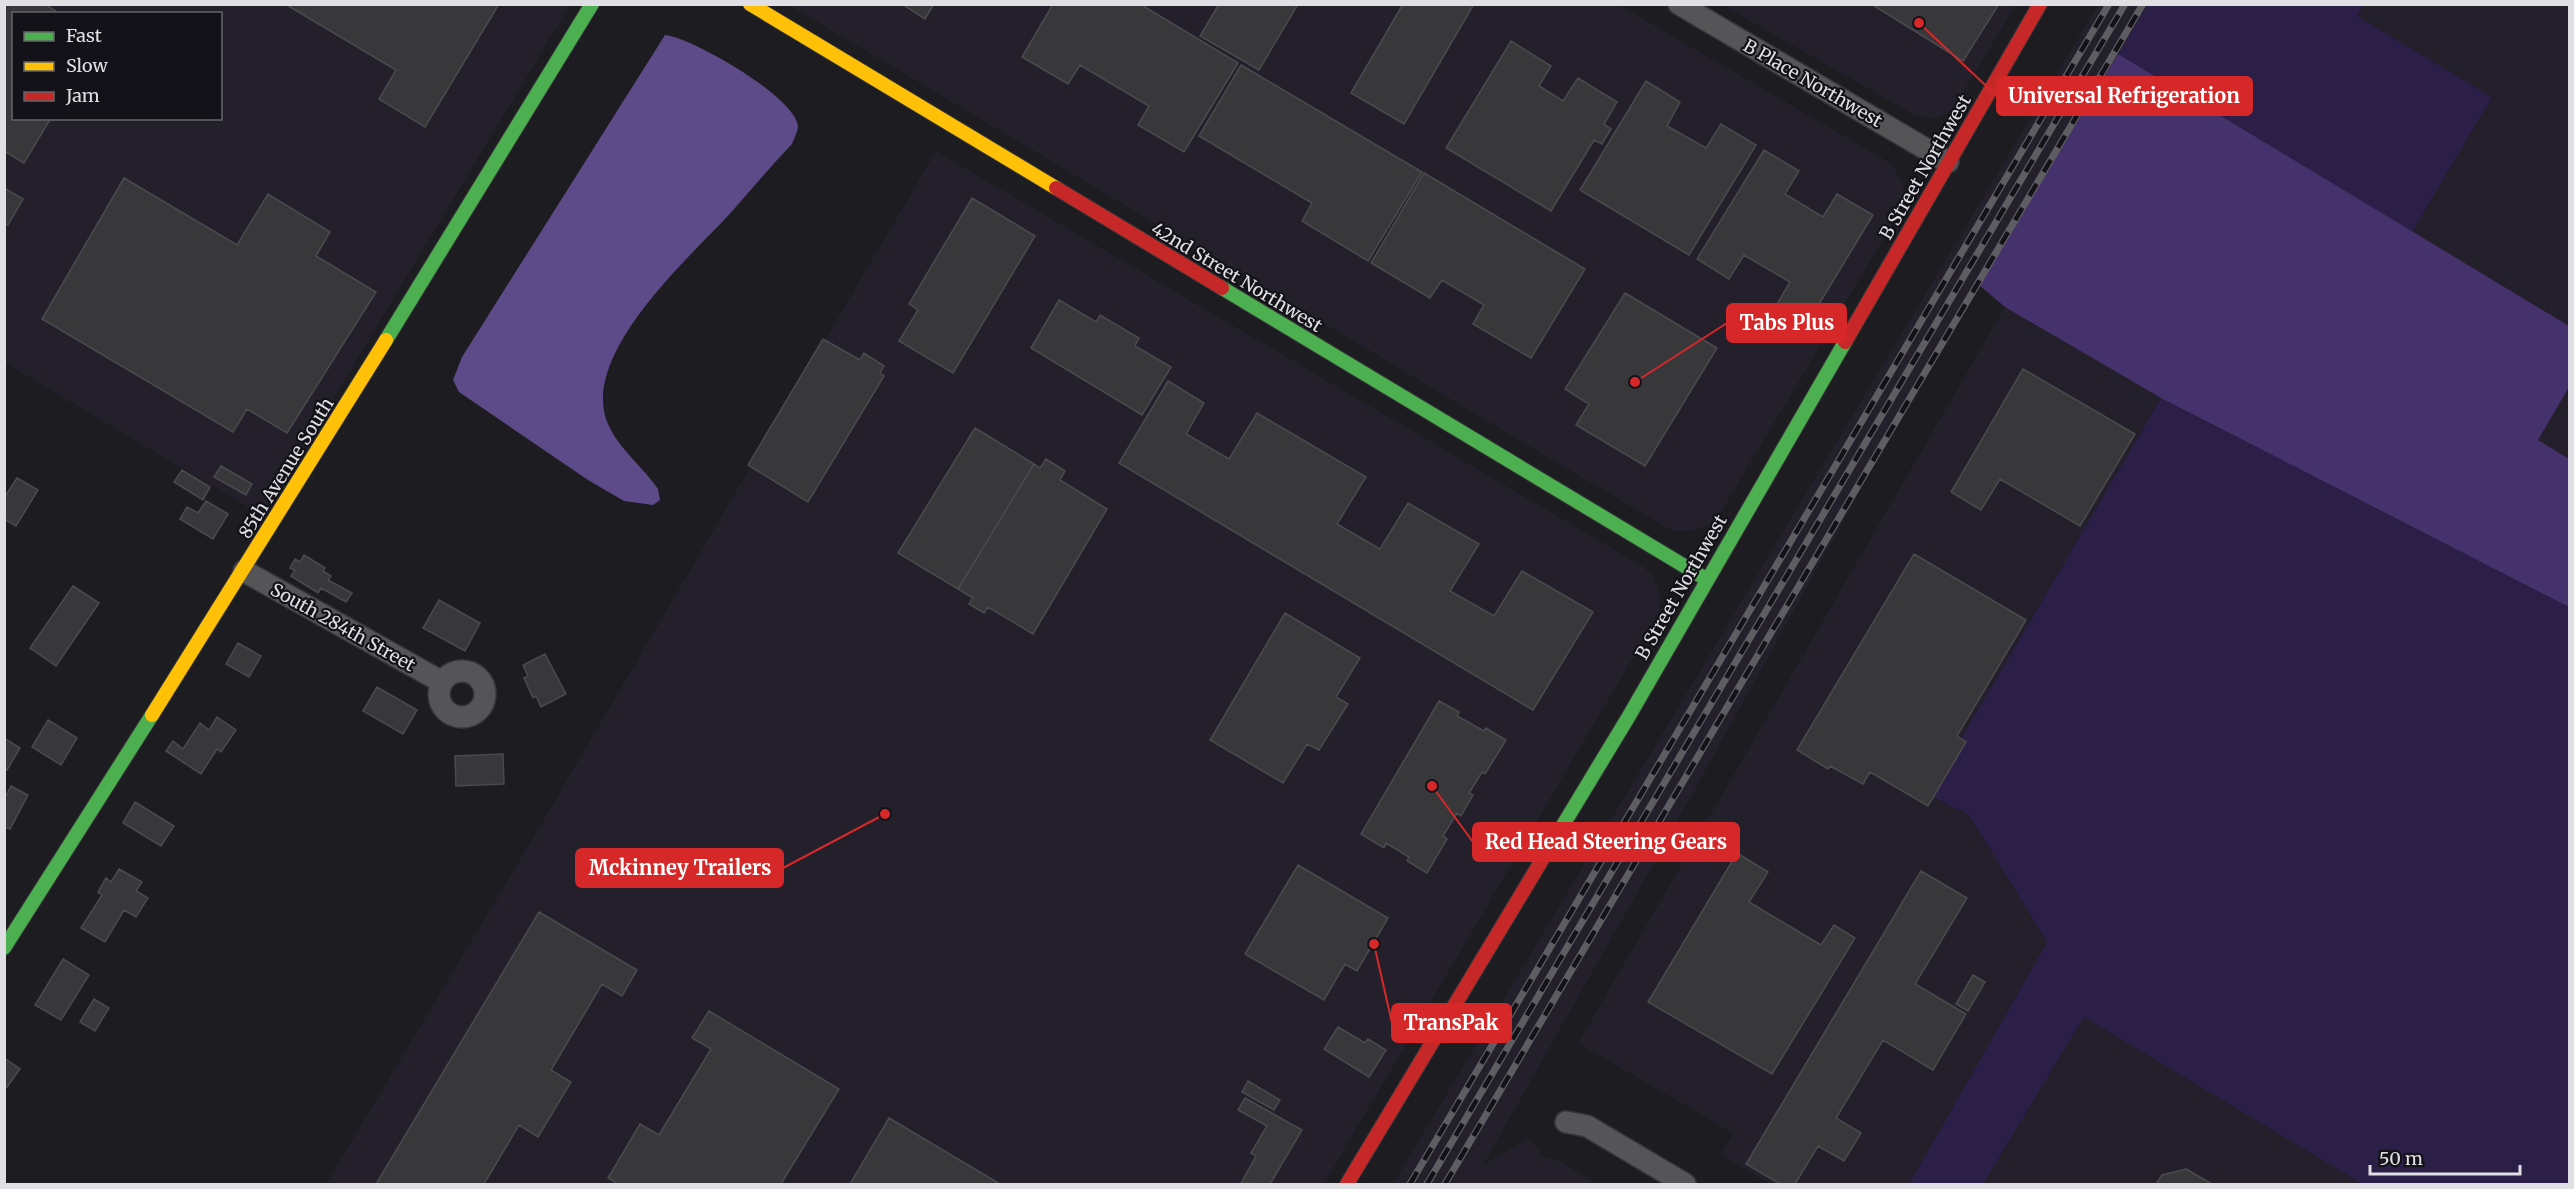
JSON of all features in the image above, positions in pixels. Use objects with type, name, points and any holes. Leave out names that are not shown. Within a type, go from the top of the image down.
[{"type":"street","name":"85th Avenue South","points":[[4,948],[244,571],[592,4]]},
{"type":"street","name":"42nd Street Northwest","points":[[750,4],[1706,579]]},
{"type":"street","name":"B Place Northwest","points":[[1679,4],[1948,162]]},
{"type":"street","name":"B Street Northwest","points":[[1347,1185],[1623,726],[2040,4]]},
{"type":"street","name":"South 284th Street","points":[[244,571],[442,682]]},
{"type":"street","points":[[1566,1122],[1587,1126],[1685,1185]]},
{"type":"shaded area","points":[[5,5],[570,5],[263,516],[5,363]]},
{"type":"shaded area","points":[[789,5],[1619,5],[1892,164],[1903,184],[1905,203],[1715,522],[1694,531],[1672,531]]},
{"type":"shaded area","points":[[1722,5],[2016,5],[1952,110],[1937,118],[1916,116]]},
{"type":"shaded area","points":[[2098,5],[2147,5],[1921,381],[1653,865],[1483,1165],[1529,1138],[1544,1157],[1561,1162],[1598,1184],[1393,1184]]},
{"type":"shaded area","points":[[2147,5],[2363,5],[2357,16],[2492,97],[2412,232],[2118,54]]},
{"type":"shaded area","points":[[2363,5],[2569,5],[2569,326],[2412,232],[2492,97],[2357,16]]},
{"type":"shaded area","points":[[665,35],[697,46],[719,57],[762,85],[793,114],[798,126],[792,144],[662,285],[640,313],[621,341],[608,370],[603,398],[608,424],[618,441],[658,489],[660,500],[653,505],[624,501],[588,480],[459,392],[453,380],[462,357]]},
{"type":"shaded area","points":[[2118,54],[2569,326],[2569,387],[2538,440],[2569,459],[2569,607],[2161,398],[2005,307],[1979,285]]},
{"type":"shaded area","points":[[936,151],[1644,567],[1653,577],[1660,594],[1659,613],[1324,1184],[326,1184],[527,848]]},
{"type":"shaded area","points":[[2005,307],[2161,398],[1928,795],[1969,815],[2047,942],[1909,1184],[1771,1184],[1721,1155],[1733,1133],[1578,1043]]},
{"type":"shaded area","points":[[2569,387],[2569,459],[2538,440]]},
{"type":"shaded area","points":[[2161,398],[2569,607],[2569,1184],[2362,1184],[2084,1017],[1983,1184],[1909,1184],[2047,942],[1969,815],[1928,795]]},
{"type":"shaded area","points":[[2084,1017],[2362,1184],[1983,1184]]},
{"type":"building","points":[[4,4],[45,4],[57,12],[12,12],[12,120],[50,120],[24,163],[4,151]]},
{"type":"building","points":[[285,4],[499,4],[425,127],[379,99],[396,70]]},
{"type":"building","points":[[902,4],[934,4],[925,19]]},
{"type":"building","points":[[1053,4],[1140,4],[1238,63],[1184,152],[1138,125],[1149,106],[1080,65],[1068,84],[1022,57]]},
{"type":"building","points":[[1219,4],[1298,4],[1259,70],[1200,36]]},
{"type":"building","points":[[1403,4],[1474,4],[1404,124],[1351,93]]},
{"type":"building","points":[[1871,4],[1999,4],[1963,61]]},
{"type":"building","points":[[1511,41],[1551,66],[1539,86],[1563,101],[1578,78],[1617,102],[1604,124],[1611,129],[1602,144],[1594,140],[1551,211],[1446,148]]},
{"type":"building","points":[[1241,65],[1422,172],[1368,261],[1302,221],[1312,203],[1199,136]]},
{"type":"building","points":[[1646,81],[1680,102],[1667,126],[1706,148],[1721,124],[1756,145],[1689,255],[1580,190]]},
{"type":"building","points":[[1764,150],[1799,171],[1785,194],[1823,217],[1837,194],[1873,215],[1807,324],[1776,306],[1790,282],[1744,255],[1729,279],[1697,259]]},
{"type":"building","points":[[1424,173],[1585,269],[1531,358],[1473,324],[1484,305],[1442,280],[1430,298],[1371,263]]},
{"type":"building","points":[[124,178],[237,245],[268,194],[330,232],[316,256],[376,292],[287,433],[247,409],[233,432],[42,319]]},
{"type":"building","points":[[4,188],[23,199],[8,225],[4,223]]},
{"type":"building","points":[[972,198],[1035,236],[953,373],[899,341],[918,310],[909,304]]},
{"type":"building","points":[[1625,293],[1717,348],[1645,466],[1576,425],[1589,404],[1565,389]]},
{"type":"building","points":[[1059,300],[1096,322],[1100,315],[1139,338],[1135,346],[1171,367],[1142,415],[1031,348]]},
{"type":"building","points":[[823,339],[860,360],[864,353],[884,366],[880,373],[884,376],[808,502],[748,465]]},
{"type":"building","points":[[2023,369],[2135,434],[2080,526],[2000,479],[1981,510],[1951,492]]},
{"type":"building","points":[[1168,381],[1204,403],[1186,434],[1229,459],[1257,413],[1366,477],[1337,524],[1380,549],[1408,503],[1479,544],[1450,591],[1494,616],[1522,571],[1593,612],[1533,710],[1119,463]]},
{"type":"building","points":[[975,428],[1034,464],[958,589],[898,553]]},
{"type":"building","points":[[1046,459],[1065,471],[1060,480],[1107,509],[1033,634],[988,607],[984,613],[969,604],[973,598],[958,589],[1034,464],[1040,468]]},
{"type":"building","points":[[221,466],[252,484],[246,495],[214,477]]},
{"type":"building","points":[[182,470],[210,487],[203,500],[174,482]]},
{"type":"building","points":[[17,478],[38,490],[16,526],[4,519],[4,498]]},
{"type":"building","points":[[206,501],[228,514],[213,539],[180,519],[187,507],[198,513]]},
{"type":"building","points":[[1914,554],[2026,620],[1957,736],[1966,742],[1928,806],[1870,772],[1863,784],[1830,766],[1828,769],[1797,750]]},
{"type":"building","points":[[304,555],[325,568],[323,571],[331,576],[328,580],[352,593],[346,602],[321,588],[318,593],[291,576],[295,570],[290,568],[295,559],[300,562]]},
{"type":"building","points":[[73,586],[99,603],[56,666],[30,648]]},
{"type":"building","points":[[439,600],[480,623],[465,651],[423,628]]},
{"type":"building","points":[[1285,613],[1360,658],[1336,697],[1348,704],[1319,750],[1307,744],[1283,783],[1210,740]]},
{"type":"building","points":[[238,643],[261,656],[249,677],[226,664]]},
{"type":"building","points":[[545,654],[566,694],[541,707],[536,696],[533,698],[524,678],[528,676],[523,665]]},
{"type":"building","points":[[377,687],[417,710],[403,734],[363,711]]},
{"type":"building","points":[[1439,701],[1459,712],[1457,716],[1484,731],[1486,728],[1506,740],[1485,774],[1482,772],[1469,793],[1473,795],[1461,816],[1457,813],[1443,836],[1447,839],[1427,873],[1407,861],[1409,857],[1386,843],[1384,848],[1361,834]]},
{"type":"building","points":[[217,717],[236,730],[221,752],[217,749],[201,774],[166,751],[173,741],[183,749],[200,723],[209,730]]},
{"type":"building","points":[[48,720],[77,738],[61,765],[32,747]]},
{"type":"building","points":[[4,738],[20,748],[7,770],[4,769]]},
{"type":"building","points":[[503,754],[504,784],[456,786],[455,756]]},
{"type":"building","points":[[11,786],[28,795],[10,829],[4,827],[4,800]]},
{"type":"building","points":[[135,802],[174,826],[161,846],[123,823]]},
{"type":"building","points":[[1737,853],[1768,872],[1749,902],[1821,945],[1834,925],[1855,938],[1772,1074],[1648,1002]]},
{"type":"building","points":[[1298,865],[1388,918],[1357,971],[1345,964],[1324,1000],[1245,954]]},
{"type":"building","points":[[119,869],[142,882],[136,891],[148,898],[136,917],[124,910],[105,942],[81,928],[102,895],[98,892],[106,878],[111,882]]},
{"type":"building","points":[[1921,871],[1967,898],[1915,984],[1966,1014],[1933,1070],[1883,1040],[1836,1118],[1861,1133],[1844,1161],[1818,1146],[1795,1184],[1780,1184],[1746,1164]]},
{"type":"building","points":[[539,912],[637,970],[622,996],[602,984],[551,1070],[571,1082],[538,1137],[519,1125],[484,1184],[376,1184]]},
{"type":"building","points":[[63,959],[89,975],[61,1020],[35,1005]]},
{"type":"building","points":[[1973,975],[1985,982],[1968,1011],[1956,1004]]},
{"type":"building","points":[[94,999],[109,1008],[95,1031],[80,1022]]},
{"type":"building","points":[[709,1011],[839,1089],[781,1184],[618,1184],[608,1178],[640,1124],[659,1135],[711,1049],[692,1038]]},
{"type":"building","points":[[1338,1027],[1365,1043],[1368,1039],[1386,1050],[1369,1077],[1324,1049]]},
{"type":"building","points":[[4,1058],[20,1069],[7,1087],[4,1085]]},
{"type":"building","points":[[1248,1081],[1280,1100],[1274,1110],[1242,1092]]},
{"type":"building","points":[[1245,1098],[1302,1130],[1270,1184],[1241,1183],[1256,1156],[1251,1153],[1267,1126],[1238,1110]]},
{"type":"building","points":[[889,1118],[1000,1184],[850,1184]]},
{"type":"building","points":[[2186,1169],[2212,1184],[2156,1184],[2162,1175]]},
{"type":"railway","points":[[1410,1184],[2109,4]]},
{"type":"railway","points":[[1427,1184],[2125,4]]},
{"type":"railway","points":[[1445,1184],[2143,4]]},
{"type":"traffic: fast","points":[[386,340],[592,4]]},
{"type":"traffic: fast","points":[[1222,288],[1706,579]]},
{"type":"traffic: fast","points":[[1557,835],[1629,716],[1845,342]]},
{"type":"traffic: fast","points":[[4,948],[152,715]]},
{"type":"traffic: slow","points":[[750,4],[1056,188]]},
{"type":"traffic: slow","points":[[152,715],[386,340]]},
{"type":"traffic: jam","points":[[1845,342],[2040,4]]},
{"type":"traffic: jam","points":[[1056,188],[1222,288]]},
{"type":"traffic: jam","points":[[1347,1184],[1557,835]]},
{"type":"place","name":"Universal Refrigeration","points":[[1919,23]]},
{"type":"place","name":"Tabs Plus","points":[[1635,382]]},
{"type":"place","name":"Red Head Steering Gears","points":[[1432,786]]},
{"type":"place","name":"Mckinney Trailers","points":[[885,814]]},
{"type":"place","name":"TransPak","points":[[1374,944]]}]
